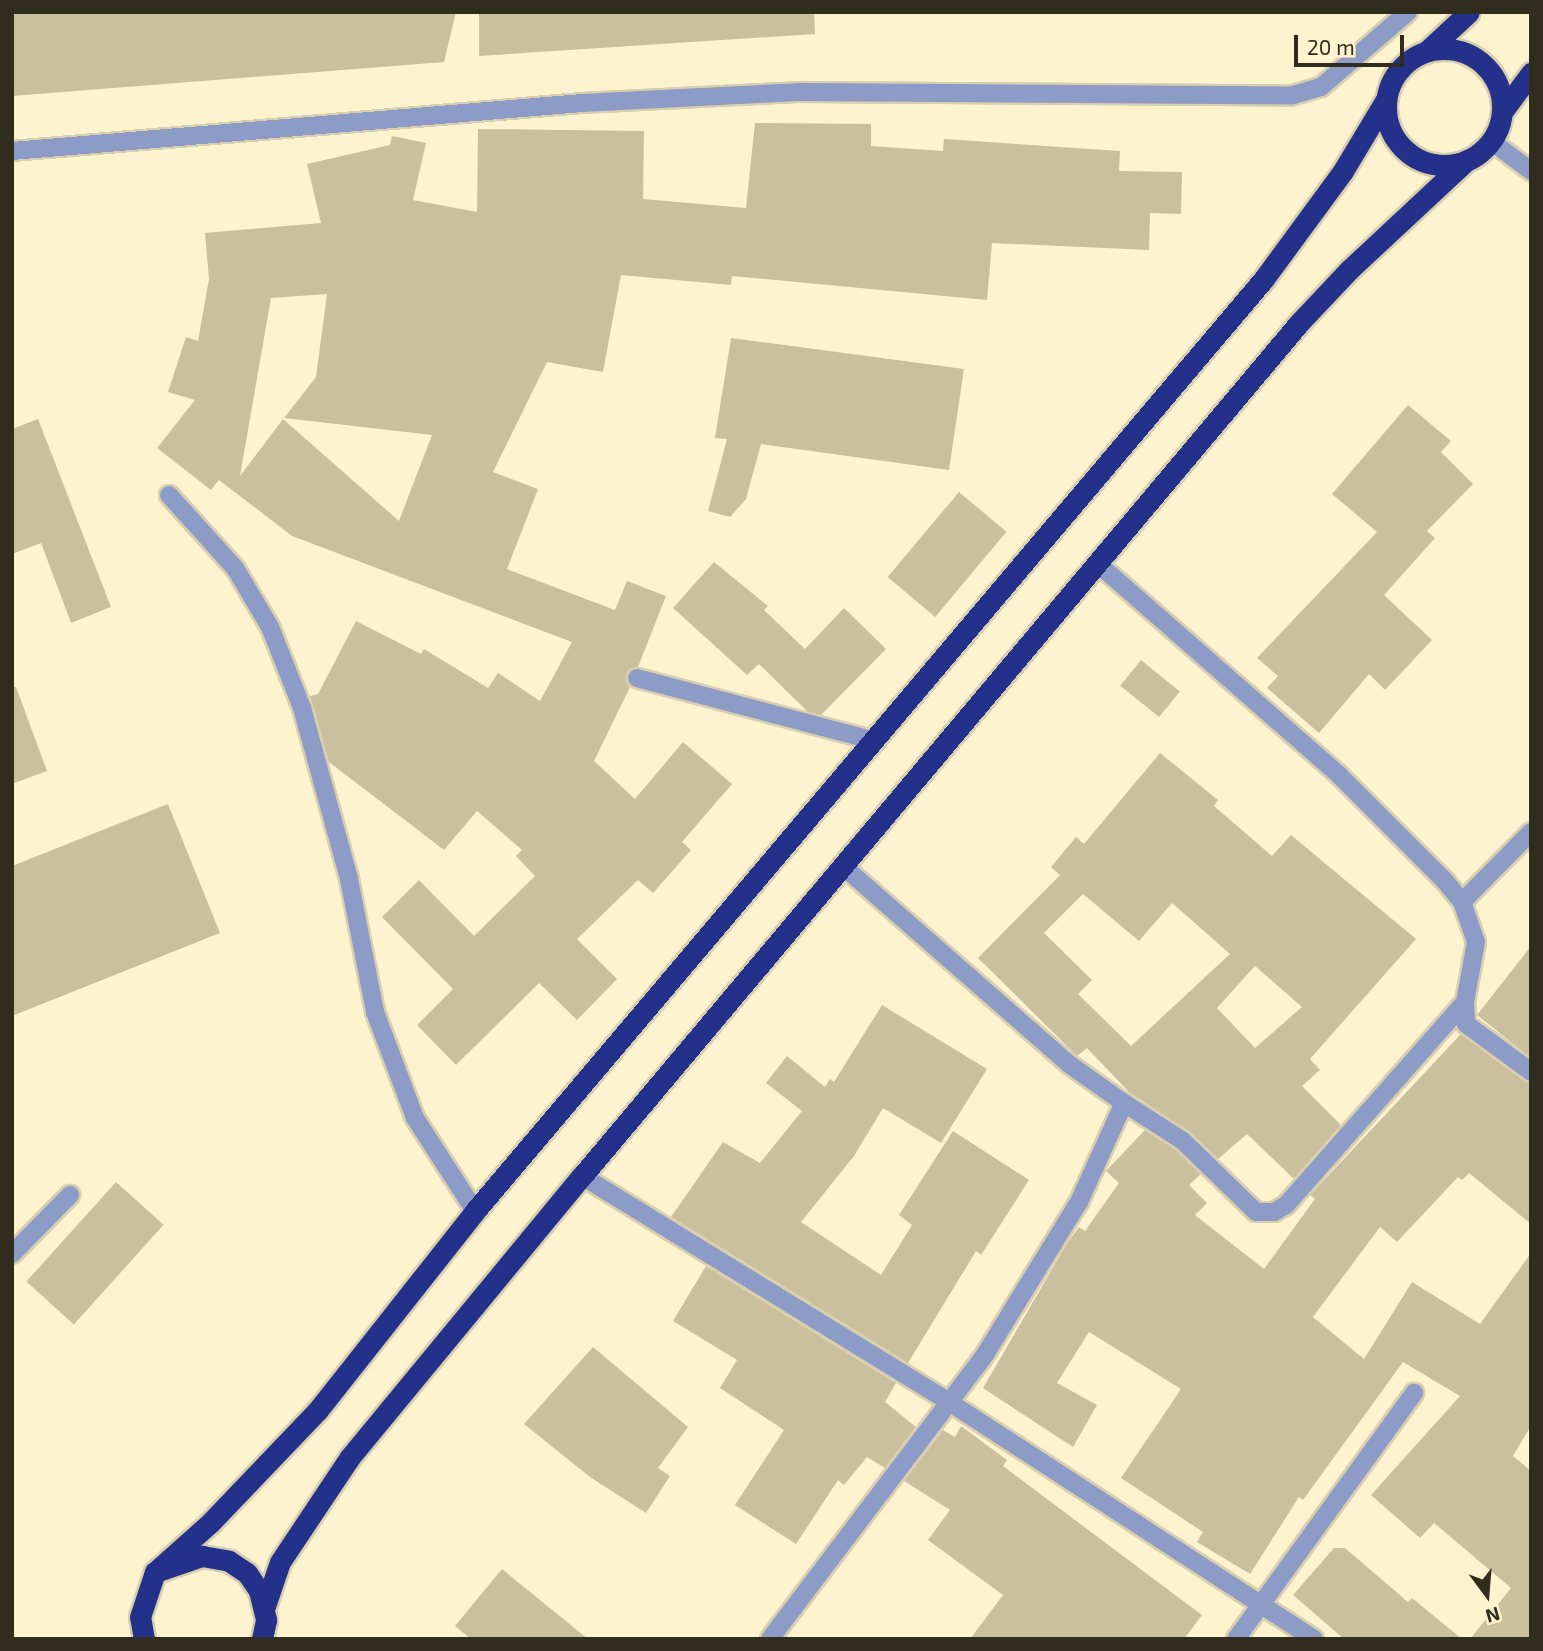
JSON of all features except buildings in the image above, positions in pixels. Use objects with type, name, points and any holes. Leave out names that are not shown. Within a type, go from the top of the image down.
[{"type":"highway","points":[[132,1639],[155,1572],[210,1524],[318,1410],[475,1211],[1263,280],[1343,171],[1385,102],[1398,70],[1427,51],[1469,12]]},
{"type":"highway","points":[[1427,51],[1455,50],[1481,62],[1501,93],[1502,113]]},
{"type":"highway","points":[[262,1639],[265,1606],[280,1562],[349,1457],[1299,323],[1366,253],[1491,141],[1502,113],[1531,73]]},
{"type":"highway","points":[[1385,102],[1392,135],[1403,149],[1434,164],[1468,160]]},
{"type":"highway","points":[[155,1572],[202,1556],[229,1561],[247,1573],[265,1606]]},
{"type":"highway","points":[[140,1617],[144,1639]]},
{"type":"street","points":[[12,151],[582,103],[802,92],[1293,95],[1321,87],[1408,12]]},
{"type":"street","points":[[1491,141],[1531,170]]},
{"type":"street","points":[[169,495],[235,568],[270,627],[302,708],[349,879],[375,1012],[415,1118],[475,1211]]},
{"type":"street","points":[[1097,563],[1339,775],[1462,902],[1476,942],[1465,1002],[1466,1024],[1531,1072]]},
{"type":"street","points":[[637,678],[871,740]]},
{"type":"street","points":[[1462,902],[1531,832]]},
{"type":"street","points":[[843,866],[1069,1064],[1183,1141],[1256,1212],[1274,1212],[1286,1205],[1465,1002]]},
{"type":"street","points":[[770,1639],[986,1353],[1079,1202],[1124,1103]]},
{"type":"street","points":[[582,1176],[949,1402],[1314,1639]]},
{"type":"street","points":[[12,1254],[70,1195]]},
{"type":"street","points":[[1236,1639],[1414,1393]]}]
